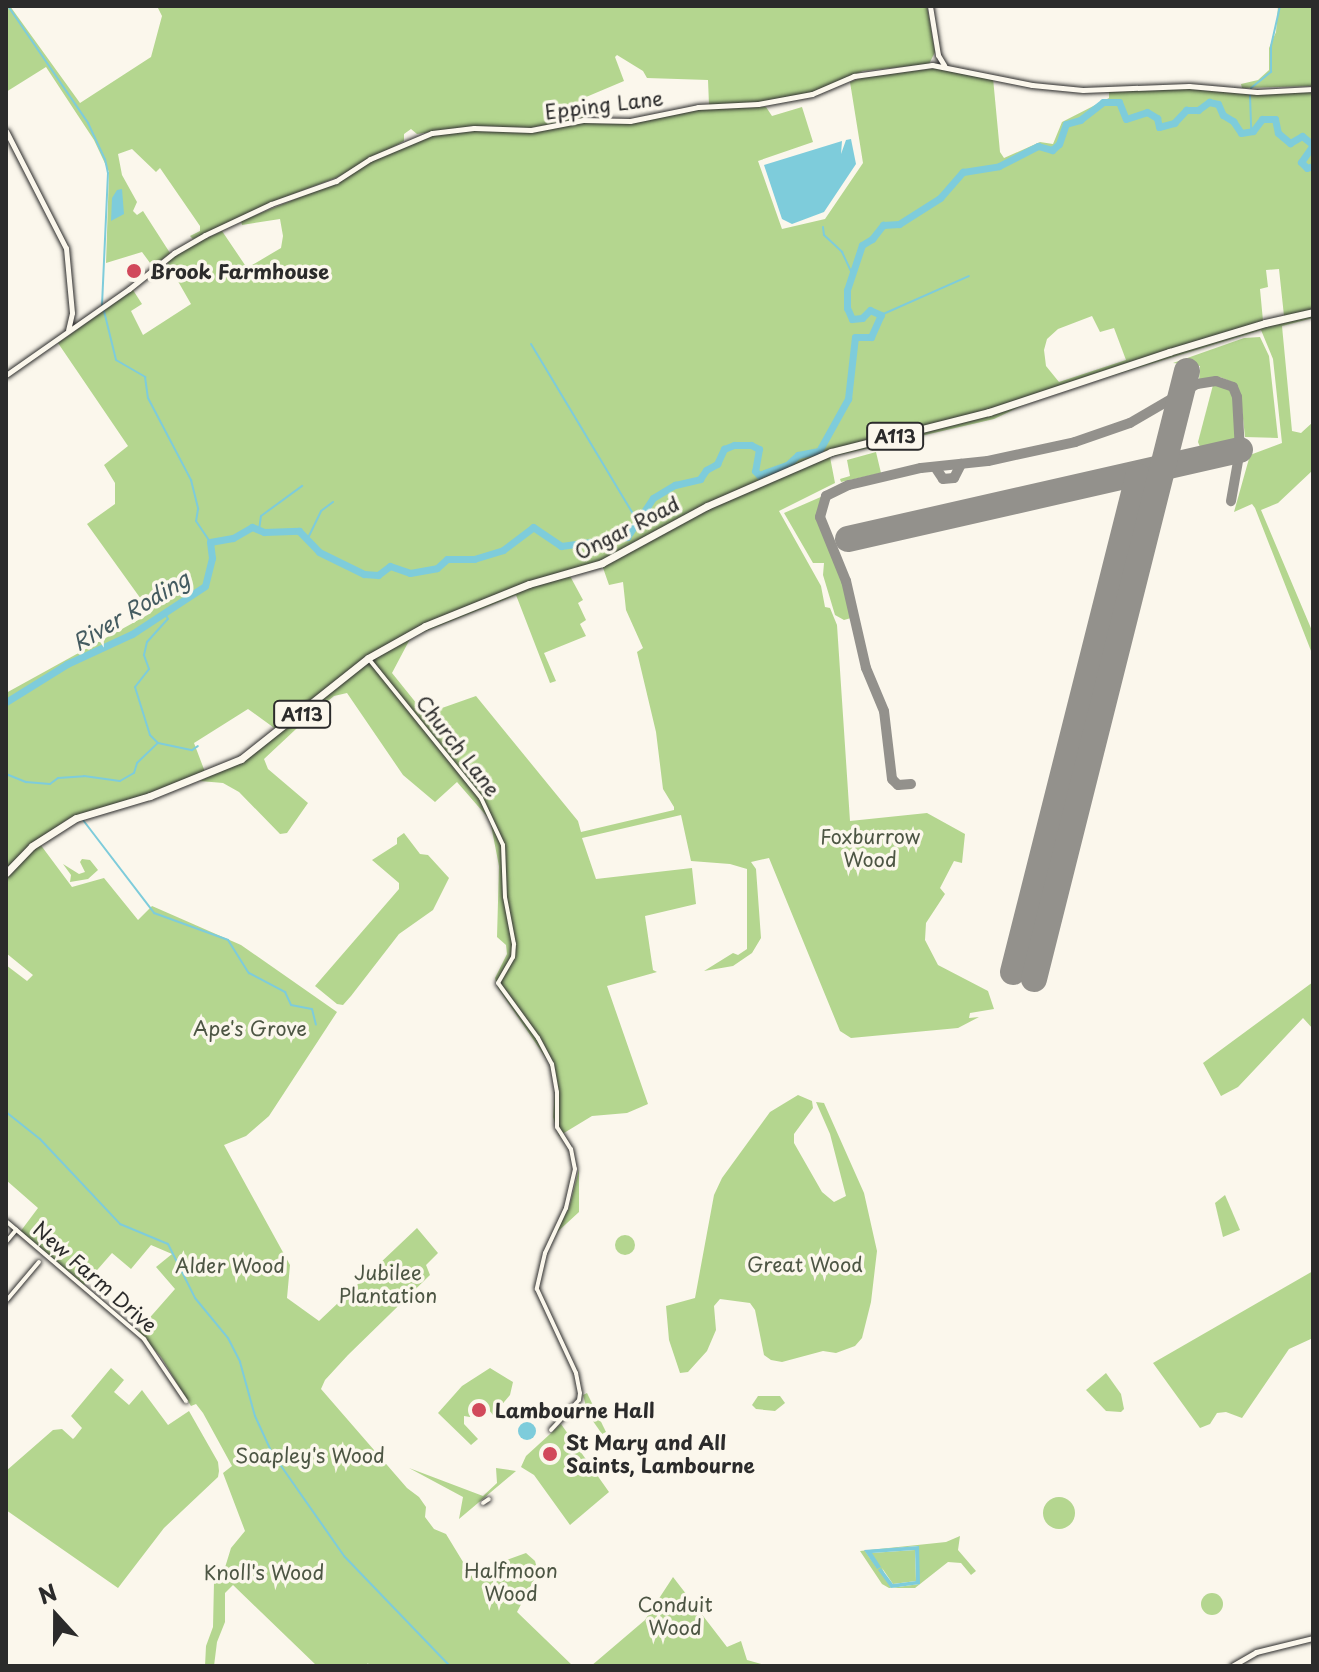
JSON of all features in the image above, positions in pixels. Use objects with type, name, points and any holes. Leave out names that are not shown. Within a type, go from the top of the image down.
[{"type":"main road","name":"Ongar Road","points":[[6,873],[32,846],[76,818],[150,796],[241,759],[368,658],[425,626],[471,606],[529,584],[602,563],[707,506],[831,452],[989,412],[1169,352],[1313,312]]},
{"type":"street","points":[[930,6],[938,55],[945,66]]},
{"type":"street","points":[[932,65],[938,55]]},
{"type":"street","name":"Epping Lane","points":[[6,375],[111,302],[174,253],[205,235],[271,204],[336,181],[370,159],[422,136],[474,128],[531,130],[583,120],[630,121],[698,107],[769,103],[812,94],[854,76],[932,65],[1032,85],[1083,90],[1189,86],[1257,92],[1313,89]]},
{"type":"street","points":[[6,131],[66,248],[72,313],[67,332]]},
{"type":"street","points":[[72,313],[83,321]]},
{"type":"street","name":"Church Lane","points":[[368,658],[481,798],[503,845],[505,897],[514,944],[513,957],[498,983],[538,1038],[552,1064],[557,1092],[557,1127],[571,1149],[575,1169],[566,1208],[545,1253],[537,1289],[576,1373],[580,1393],[579,1400],[551,1430]]},
{"type":"street","name":"New Farm Drive","points":[[6,1221],[144,1339],[186,1401]]},
{"type":"street","points":[[6,1242],[16,1230]]},
{"type":"street","points":[[6,1301],[39,1262]]},
{"type":"street","points":[[1232,1666],[1256,1652],[1313,1638]]},
{"type":"green space","points":[[6,6],[10,6],[80,103],[151,57],[162,16],[157,6],[927,6],[935,52],[929,64],[863,71],[811,93],[736,106],[709,105],[708,80],[647,78],[643,71],[617,55],[615,57],[624,81],[579,100],[574,115],[590,117],[529,128],[476,126],[417,134],[411,129],[404,134],[404,141],[338,177],[272,202],[193,239],[190,236],[200,231],[200,226],[160,168],[156,172],[132,149],[118,154],[122,175],[137,202],[133,211],[137,215],[143,211],[170,253],[153,267],[142,252],[106,263],[109,172],[94,140],[46,67],[6,92]]},
{"type":"green space","points":[[1278,6],[1313,6],[1313,86],[1242,88],[1241,84],[1258,80],[1269,70],[1269,48],[1276,32]]},
{"type":"green space","points":[[937,68],[993,78],[1000,152],[1004,158],[1040,142],[1053,144],[1062,122],[1109,98],[1109,92],[1178,88],[1241,93],[1313,90],[1313,318],[1282,326],[1292,431],[1301,433],[1313,422],[1313,470],[1278,503],[1261,510],[1313,633],[1313,656],[1255,508],[1252,504],[1234,512],[1250,455],[1282,443],[1273,359],[1261,330],[1036,399],[994,419],[830,457],[835,483],[779,511],[821,586],[825,607],[830,608],[837,625],[850,821],[927,813],[965,834],[962,863],[954,861],[940,888],[945,894],[926,923],[925,940],[938,965],[988,991],[994,1009],[970,1013],[969,1018],[979,1017],[958,1028],[851,1038],[840,1031],[769,858],[751,862],[756,869],[761,938],[752,953],[733,966],[704,971],[733,953],[738,955],[747,949],[747,869],[730,864],[691,861],[681,815],[582,838],[596,879],[692,868],[696,904],[645,916],[653,970],[657,972],[607,986],[648,1104],[627,1113],[592,1116],[559,1136],[553,1117],[555,1091],[550,1064],[498,988],[495,978],[507,954],[506,945],[497,937],[499,866],[490,820],[457,782],[435,802],[403,775],[347,693],[334,696],[264,759],[268,769],[308,803],[287,833],[280,834],[239,792],[223,783],[200,781],[253,754],[327,694],[277,730],[248,709],[194,743],[205,772],[168,788],[70,818],[37,840],[72,887],[104,878],[138,920],[152,906],[241,945],[337,1012],[269,1116],[246,1136],[224,1145],[290,1265],[287,1298],[319,1321],[417,1228],[438,1253],[426,1265],[430,1275],[348,1355],[325,1380],[321,1389],[407,1488],[419,1497],[426,1507],[425,1517],[434,1529],[446,1534],[474,1580],[501,1562],[526,1553],[535,1561],[538,1572],[517,1612],[573,1666],[369,1666],[368,1663],[366,1666],[317,1666],[233,1585],[225,1593],[225,1622],[217,1642],[214,1666],[205,1666],[206,1646],[213,1627],[214,1582],[223,1574],[231,1548],[245,1531],[223,1473],[232,1466],[203,1413],[196,1404],[191,1406],[161,1357],[138,1331],[175,1289],[156,1267],[172,1254],[151,1245],[131,1269],[112,1253],[84,1285],[20,1232],[38,1208],[6,1180],[6,965],[27,981],[33,975],[6,953],[6,693],[151,613],[87,524],[115,504],[115,483],[104,465],[128,446],[58,343],[133,290],[142,304],[131,311],[143,335],[191,304],[167,262],[188,247],[222,231],[247,268],[281,248],[283,236],[280,219],[242,225],[241,221],[340,181],[371,161],[427,136],[465,130],[531,132],[575,123],[614,123],[698,109],[766,107],[772,116],[802,107],[813,142],[758,161],[782,229],[825,219],[863,163],[850,82],[864,77]],"holes":[[[1279,269],[1284,316],[1263,321],[1260,289],[1268,287],[1266,270]],[[1092,316],[1100,332],[1114,328],[1126,360],[1059,382],[1046,366],[1044,350],[1047,339],[1058,329]],[[602,565],[609,585],[623,582],[626,610],[643,648],[637,652],[656,732],[663,789],[674,810],[581,832],[578,821],[476,696],[425,714],[392,673],[411,637],[516,595],[550,683],[556,681],[544,653],[586,636],[580,624],[586,620],[578,603],[583,600],[570,576],[525,586]]]},
{"type":"green space","points":[[1260,337],[1269,356],[1278,438],[1245,437],[1241,400],[1232,382],[1220,377],[1199,381],[1200,366],[1173,363],[1244,338]]},
{"type":"green space","points":[[1221,384],[1235,398],[1237,439],[1200,447],[1198,442],[1213,385]]},
{"type":"green space","points":[[876,452],[881,473],[841,482],[840,479],[850,476],[847,460]]},
{"type":"green space","points":[[823,496],[816,517],[840,573],[851,618],[844,620],[835,615],[823,575],[824,563],[813,563],[784,513]]},
{"type":"green space","points":[[404,833],[420,854],[428,855],[449,878],[433,910],[399,934],[351,996],[343,1005],[337,1004],[315,986],[399,889],[399,883],[372,860],[397,844],[397,838]]},
{"type":"green space","points":[[82,859],[90,860],[98,870],[88,879],[70,882],[71,875],[63,864],[79,874],[85,872],[80,862]]},
{"type":"green space","points":[[1313,982],[1313,1029],[1303,1018],[1238,1087],[1221,1096],[1203,1063]]},
{"type":"green space","name":"Great Wood","points":[[798,1095],[812,1101],[813,1108],[794,1134],[794,1143],[822,1192],[834,1202],[846,1196],[830,1134],[816,1102],[824,1103],[864,1193],[877,1251],[871,1302],[862,1338],[855,1346],[836,1353],[823,1351],[782,1362],[771,1360],[764,1355],[755,1310],[750,1303],[720,1299],[714,1306],[716,1330],[707,1351],[688,1372],[680,1373],[669,1340],[666,1306],[695,1298],[714,1195],[722,1178],[770,1112]]},
{"type":"green space","points":[[579,1169],[579,1212],[554,1235],[569,1208]]},
{"type":"green space","points":[[1225,1195],[1240,1230],[1223,1237],[1215,1203]]},
{"type":"green space","points":[[621,1235],[629,1235],[635,1245],[629,1255],[621,1255],[615,1249],[615,1241]]},
{"type":"green space","points":[[1313,1271],[1313,1338],[1289,1349],[1242,1418],[1226,1412],[1217,1413],[1210,1424],[1200,1428],[1153,1363]]},
{"type":"green space","points":[[111,1368],[124,1380],[114,1392],[129,1405],[142,1390],[168,1425],[189,1411],[218,1462],[219,1471],[218,1477],[164,1528],[118,1588],[6,1510],[6,1471],[53,1430],[62,1429],[73,1439],[82,1428],[71,1416]]},
{"type":"green space","points":[[490,1368],[513,1382],[510,1395],[493,1415],[481,1400],[470,1417],[464,1416],[464,1424],[478,1439],[471,1445],[438,1413],[462,1386]]},
{"type":"green space","points":[[1106,1373],[1121,1394],[1124,1409],[1121,1412],[1106,1411],[1086,1390]]},
{"type":"green space","points":[[587,1393],[606,1432],[602,1434],[588,1414],[583,1395]]},
{"type":"green space","points":[[758,1396],[780,1396],[785,1403],[775,1411],[756,1409],[752,1405]]},
{"type":"green space","points":[[561,1424],[609,1492],[570,1525],[534,1475],[521,1467],[526,1456]]},
{"type":"green space","points":[[409,1468],[483,1496],[497,1483],[496,1468],[516,1471],[459,1519],[463,1497]]},
{"type":"green space","points":[[1059,1497],[1071,1501],[1075,1513],[1071,1525],[1059,1529],[1047,1525],[1043,1513],[1047,1501]]},
{"type":"green space","points":[[960,1536],[958,1550],[976,1571],[971,1575],[961,1563],[948,1562],[915,1588],[891,1588],[889,1588],[882,1584],[860,1551],[946,1542]],"holes":[[[918,1546],[919,1584],[891,1588],[882,1568],[893,1584],[916,1581],[915,1550],[871,1553],[877,1568],[865,1551]]]},
{"type":"green space","name":"Conduit Wood","points":[[673,1577],[727,1647],[741,1641],[747,1660],[768,1666],[591,1666],[645,1620]]},
{"type":"green space","points":[[1212,1593],[1220,1596],[1223,1604],[1220,1612],[1212,1615],[1204,1612],[1201,1604],[1204,1596]]},
{"type":"water","points":[[851,139],[856,164],[824,212],[792,224],[782,219],[764,165],[842,141],[841,154],[846,140]]},
{"type":"water","points":[[122,189],[124,214],[111,221],[112,198],[117,190]]},
{"type":"water","points":[[527,1422],[536,1431],[527,1440],[518,1431]]},
{"type":"water","points":[[919,1546],[920,1584],[891,1588],[878,1570],[881,1568],[893,1584],[916,1581],[915,1550],[872,1553],[881,1567],[877,1569],[864,1550]]},
{"type":"waterway","points":[[8,6],[88,123],[105,159],[108,173],[102,305]]},
{"type":"waterway","points":[[1251,88],[1271,72],[1271,46],[1280,6]]},
{"type":"waterway","points":[[1250,95],[1251,131]]},
{"type":"waterway","name":"River Roding","points":[[6,702],[67,664],[132,634],[205,586],[212,558],[210,542],[233,538],[252,527],[264,532],[299,531],[319,552],[364,574],[378,575],[390,566],[410,573],[437,568],[447,559],[474,559],[503,550],[533,527],[561,546],[627,537],[653,498],[675,485],[700,479],[706,470],[717,464],[724,449],[734,445],[751,445],[759,449],[755,471],[759,475],[787,465],[798,455],[819,451],[848,399],[855,337],[871,337],[881,315],[870,310],[862,318],[852,319],[847,308],[847,290],[862,245],[872,239],[883,225],[899,224],[940,198],[963,172],[999,166],[1038,146],[1052,150],[1059,144],[1066,124],[1080,120],[1103,102],[1119,102],[1126,119],[1147,112],[1157,118],[1159,127],[1174,123],[1186,110],[1198,110],[1209,102],[1218,104],[1223,115],[1233,121],[1241,133],[1253,131],[1262,119],[1275,119],[1278,133],[1290,143],[1302,136],[1313,145]]},
{"type":"waterway","name":"River Roding","points":[[1313,145],[1301,162],[1307,168],[1313,166]]},
{"type":"waterway","points":[[823,227],[824,235],[842,252],[852,273]]},
{"type":"waterway","points":[[881,315],[969,276]]},
{"type":"waterway","points":[[104,311],[116,360],[145,377],[148,398],[191,480],[198,509],[196,521],[210,542]]},
{"type":"waterway","points":[[531,344],[636,519]]},
{"type":"waterway","points":[[259,530],[261,516],[302,486]]},
{"type":"waterway","points":[[308,538],[321,511],[333,502]]},
{"type":"waterway","points":[[157,742],[150,735],[135,687],[149,669],[144,655],[147,642],[168,619],[164,612]]},
{"type":"waterway","points":[[6,774],[26,782],[50,784],[58,778],[84,776],[120,781],[134,773],[137,763],[158,743],[192,750],[198,746]]},
{"type":"waterway","points":[[83,820],[154,913],[228,940],[249,973],[285,992],[291,1005],[312,1009],[316,1025]]},
{"type":"waterway","points":[[6,1112],[40,1139],[120,1224],[168,1244],[195,1298],[228,1338],[240,1362],[255,1416],[272,1453],[344,1556],[450,1666]]},
{"type":"taxiway","points":[[911,784],[898,785],[892,779],[884,711],[866,668],[846,581],[820,517],[826,496],[849,485],[921,468],[988,461],[1075,442],[1130,423],[1197,384],[1216,381],[1233,387],[1237,397],[1240,450],[1231,501]]},
{"type":"taxiway","points":[[935,467],[943,479],[954,478],[961,464]]},
{"type":"runway","points":[[1034,979],[1187,371]]},
{"type":"runway","points":[[848,539],[1240,450]]},
{"type":"runway","points":[[1013,972],[1138,477]]},
{"type":"place","name":"Brook Farmhouse","points":[[134,271]]},
{"type":"place","name":"Lambourne Hall","points":[[479,1410]]},
{"type":"place","name":"St Mary and All Saints, Lambourne","points":[[550,1454]]},
{"type":"park label","name":"Foxburrow Wood","points":[[870,848]]},
{"type":"park label","name":"Ape's Grove","points":[[250,1028]]},
{"type":"park label","name":"Alder Wood","points":[[230,1265]]},
{"type":"park label","name":"Jubilee Plantation","points":[[388,1284]]},
{"type":"park label","name":"Soapley's Wood","points":[[310,1455]]},
{"type":"park label","name":"Knoll's Wood","points":[[264,1572]]},
{"type":"park label","name":"Halfmoon Wood","points":[[511,1582]]}]
